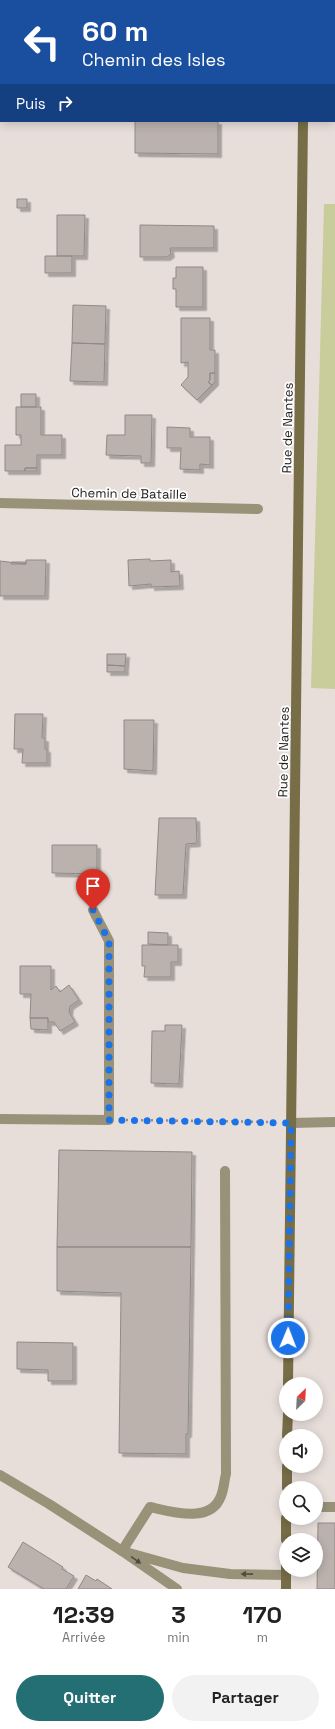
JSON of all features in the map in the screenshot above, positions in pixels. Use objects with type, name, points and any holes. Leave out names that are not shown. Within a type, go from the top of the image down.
[{"type":"main road","name":"Rue de Nantes","points":[[288,1377],[303,122]]},
{"type":"main road","points":[[286,1577],[286,1589]]},
{"type":"street","name":"Chemin de Bataille","points":[[0,503],[258,509]]},
{"type":"street","points":[[0,1119],[109,1120],[109,941],[93,910]]},
{"type":"street","points":[[291,1123],[335,1122]]},
{"type":"street","points":[[122,1551],[150,1507],[185,1513],[202,1513],[212,1508],[221,1496],[226,1474],[225,1171]]},
{"type":"street","points":[[0,1475],[49,1504],[122,1551],[177,1589]]},
{"type":"street","points":[[323,1507],[335,1508]]},
{"type":"street","points":[[122,1551],[183,1568],[230,1574],[279,1575]]},
{"type":"path","points":[[109,1120],[291,1123]]},
{"type":"green space","points":[[324,204],[335,204],[335,689],[311,688]]},
{"type":"building","points":[[135,122],[218,122],[218,154],[135,153]]},
{"type":"building","points":[[17,199],[27,199],[27,208],[17,208]]},
{"type":"building","points":[[57,215],[85,215],[84,256],[57,256]]},
{"type":"building","points":[[140,225],[214,226],[214,248],[170,248],[171,254],[167,257],[140,257]]},
{"type":"building","points":[[45,256],[72,256],[72,273],[45,273]]},
{"type":"building","points":[[176,267],[203,267],[203,307],[176,307],[176,289],[173,289],[173,278],[176,278]]},
{"type":"building","points":[[73,305],[106,306],[105,344],[72,343]]},
{"type":"building","points":[[181,318],[210,318],[210,350],[215,350],[215,373],[210,373],[210,380],[208,382],[212,385],[197,400],[181,385],[188,377],[188,362],[181,363]]},
{"type":"building","points":[[72,343],[105,344],[104,382],[70,381]]},
{"type":"building","points":[[210,373],[215,373],[215,382],[212,385],[208,382],[210,380]]},
{"type":"building","points":[[21,394],[36,394],[36,407],[21,407]]},
{"type":"building","points":[[16,407],[41,407],[41,435],[62,435],[62,455],[37,455],[37,468],[25,468],[25,471],[5,471],[5,445],[21,445],[21,435],[16,435]]},
{"type":"building","points":[[125,415],[152,415],[151,463],[141,463],[141,456],[106,455],[107,435],[125,435]]},
{"type":"building","points":[[167,427],[190,428],[190,437],[210,437],[210,465],[200,464],[200,470],[180,469],[181,448],[167,448]]},
{"type":"building","points":[[25,468],[37,468],[37,471],[25,471]]},
{"type":"building","points":[[150,559],[150,561],[171,560],[171,572],[179,571],[180,586],[151,587],[151,584],[129,586],[128,560]]},
{"type":"building","points":[[26,560],[46,560],[45,596],[0,596],[0,561],[26,564]]},
{"type":"building","points":[[12,562],[26,562],[26,564],[11,564]]},
{"type":"building","points":[[107,654],[126,654],[125,666],[107,665]]},
{"type":"building","points":[[107,665],[125,666],[125,672],[107,672]]},
{"type":"building","points":[[15,714],[43,714],[42,738],[45,738],[47,763],[22,763],[23,749],[14,749]]},
{"type":"building","points":[[124,720],[154,720],[153,771],[124,769]]},
{"type":"building","points":[[159,818],[196,818],[197,843],[186,844],[183,895],[155,895]]},
{"type":"building","points":[[52,845],[97,845],[97,874],[52,873]]},
{"type":"building","points":[[148,932],[168,933],[168,945],[148,944]]},
{"type":"building","points":[[142,945],[178,945],[178,962],[171,962],[171,977],[144,977],[145,966],[142,966]]},
{"type":"building","points":[[20,966],[51,966],[51,990],[56,986],[60,992],[69,985],[79,1000],[70,1006],[69,1012],[75,1022],[60,1031],[54,1022],[48,1022],[48,1018],[30,1018],[31,994],[20,994]]},
{"type":"building","points":[[30,1018],[48,1018],[48,1030],[31,1029]]},
{"type":"building","points":[[165,1025],[182,1025],[179,1084],[151,1083],[152,1031],[165,1031]]},
{"type":"building","points":[[59,1150],[192,1152],[191,1247],[57,1247]]},
{"type":"building","points":[[57,1247],[191,1247],[188,1434],[186,1434],[186,1454],[119,1453],[121,1293],[57,1291]]},
{"type":"building","points":[[17,1342],[73,1343],[73,1381],[48,1381],[48,1370],[17,1369]]},
{"type":"building","points":[[323,1523],[335,1523],[335,1589],[317,1589],[317,1577],[323,1577],[323,1533],[318,1533],[318,1525],[323,1525]]},
{"type":"building","points":[[23,1542],[63,1567],[62,1569],[74,1576],[66,1589],[44,1589],[8,1567]]},
{"type":"building","points":[[86,1575],[96,1581],[97,1579],[112,1589],[78,1589]]},
{"type":"route","points":[[93,910],[109,941],[109,1120],[291,1123],[288,1338]]}]
